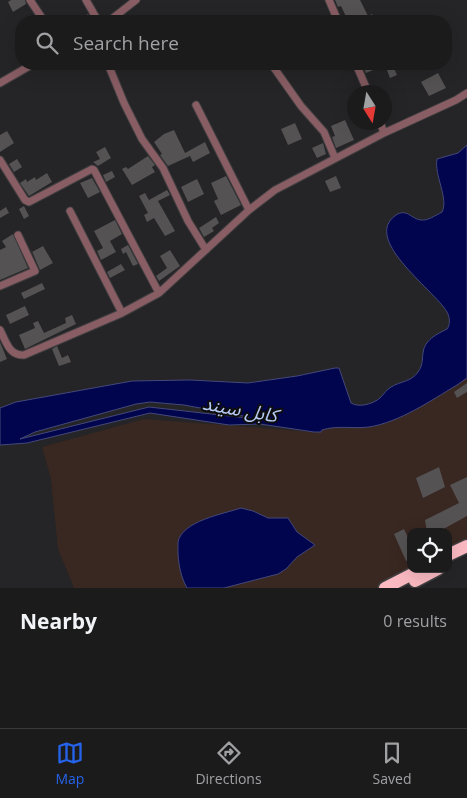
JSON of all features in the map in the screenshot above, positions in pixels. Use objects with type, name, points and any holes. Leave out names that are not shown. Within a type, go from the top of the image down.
[{"type":"highway","points":[[452,553],[467,546]]},
{"type":"highway","points":[[452,562],[467,554]]},
{"type":"highway","points":[[385,588],[414,573]]},
{"type":"highway","points":[[402,588],[430,573]]},
{"type":"street","points":[[30,0],[40,15]]},
{"type":"street","points":[[86,0],[95,15]]},
{"type":"street","points":[[117,15],[136,0]]},
{"type":"street","points":[[329,0],[335,15]]},
{"type":"street","points":[[0,83],[22,70]]},
{"type":"street","points":[[110,70],[142,139],[163,168],[188,221],[206,250]]},
{"type":"street","points":[[276,70],[301,106],[324,132],[335,158]]},
{"type":"street","points":[[359,70],[365,85]]},
{"type":"street","points":[[0,330],[12,352],[17,355],[24,355],[122,313],[159,293],[249,210],[275,190],[384,133],[456,100],[467,93]]},
{"type":"street","points":[[196,105],[249,210]]},
{"type":"street","points":[[0,160],[25,200],[29,202],[92,169],[94,170],[159,293]]},
{"type":"street","points":[[70,212],[122,313]]},
{"type":"street","points":[[0,286],[35,271],[18,235]]},
{"type":"shaded area","points":[[467,378],[467,546],[452,553],[452,528],[407,528],[407,572],[385,588],[74,588],[58,549],[51,479],[42,447],[144,419],[314,432],[331,427],[371,427],[391,421]]},
{"type":"water","name":"کابل سيند","points":[[467,145],[467,378],[457,385],[403,416],[369,427],[333,428],[314,432],[260,424],[229,425],[150,413],[27,443],[0,445],[0,408],[16,402],[132,381],[190,380],[248,383],[339,368],[351,403],[362,405],[370,404],[380,398],[390,388],[409,380],[421,367],[426,344],[449,326],[449,316],[442,305],[394,252],[388,238],[388,226],[396,215],[400,213],[406,213],[424,220],[442,212],[444,200],[437,159],[458,153]],"holes":[[[150,402],[184,405],[249,417],[149,407],[20,439],[35,432],[136,404]]]},
{"type":"water","points":[[241,508],[268,518],[288,518],[297,532],[315,545],[297,557],[286,569],[278,574],[224,588],[187,588],[178,559],[178,542],[181,535],[204,519]]},
{"type":"building","points":[[11,0],[25,0],[26,4],[13,12],[8,2]]},
{"type":"building","points":[[335,0],[360,0],[368,15],[345,15],[341,6],[338,7]]},
{"type":"building","points":[[387,70],[395,70],[397,75],[390,78]]},
{"type":"building","points":[[438,73],[446,88],[429,96],[421,82]]},
{"type":"building","points":[[345,120],[347,130],[350,130],[354,140],[336,148],[332,137],[335,136],[331,126]]},
{"type":"building","points":[[295,123],[302,139],[288,145],[281,129]]},
{"type":"building","points":[[174,130],[185,153],[205,142],[210,153],[193,162],[190,156],[168,166],[154,142],[164,134]]},
{"type":"building","points":[[7,131],[14,143],[0,152],[0,135]]},
{"type":"building","points":[[323,143],[326,154],[317,158],[312,148]]},
{"type":"building","points":[[105,147],[111,158],[98,166],[93,162],[100,159],[96,152]]},
{"type":"building","points":[[148,156],[155,165],[152,167],[155,172],[132,185],[122,169],[126,167],[128,169]]},
{"type":"building","points":[[17,159],[22,167],[14,172],[9,164]]},
{"type":"building","points":[[112,171],[115,177],[106,182],[103,175]]},
{"type":"building","points":[[47,173],[52,182],[29,196],[20,183],[26,179],[27,182],[35,177],[36,180]]},
{"type":"building","points":[[226,176],[241,205],[221,215],[214,201],[218,199],[211,183]]},
{"type":"building","points":[[336,176],[341,188],[330,192],[325,181]]},
{"type":"building","points":[[92,178],[100,192],[88,198],[80,183]]},
{"type":"building","points":[[197,179],[204,194],[188,202],[181,187]]},
{"type":"building","points":[[167,190],[170,195],[158,201],[175,231],[165,236],[154,218],[147,222],[144,215],[148,213],[139,196],[145,193],[149,200]]},
{"type":"building","points":[[24,206],[29,216],[24,219],[19,209]]},
{"type":"building","points":[[6,207],[9,213],[0,218],[0,211]]},
{"type":"building","points":[[216,217],[219,223],[212,228],[214,231],[204,237],[199,228]]},
{"type":"building","points":[[115,220],[122,234],[110,241],[116,252],[101,260],[97,251],[103,248],[94,231]]},
{"type":"building","points":[[13,234],[28,268],[0,280],[0,250],[6,247],[2,241]]},
{"type":"building","points":[[128,245],[138,264],[133,266],[126,252],[123,254],[121,249]]},
{"type":"building","points":[[43,246],[53,263],[40,270],[32,252]]},
{"type":"building","points":[[170,250],[180,266],[159,281],[156,276],[167,268],[160,256]]},
{"type":"building","points":[[121,264],[125,270],[110,278],[107,272]]},
{"type":"building","points":[[42,283],[45,289],[24,299],[21,293]]},
{"type":"building","points":[[25,306],[29,315],[10,324],[6,315]]},
{"type":"building","points":[[72,315],[76,324],[25,349],[19,335],[35,328],[33,323],[38,321],[44,333],[66,323],[65,318]]},
{"type":"building","points":[[0,342],[7,359],[0,362]]},
{"type":"building","points":[[57,346],[62,358],[68,355],[71,362],[59,366],[52,349]]},
{"type":"building","points":[[467,383],[467,392],[457,398],[454,392]]},
{"type":"building","points":[[439,467],[445,487],[423,498],[416,478]]},
{"type":"building","points":[[467,477],[467,516],[445,528],[426,528],[425,520],[459,503],[450,485]]},
{"type":"building","points":[[404,529],[407,535],[407,561],[406,561],[394,534]]}]
